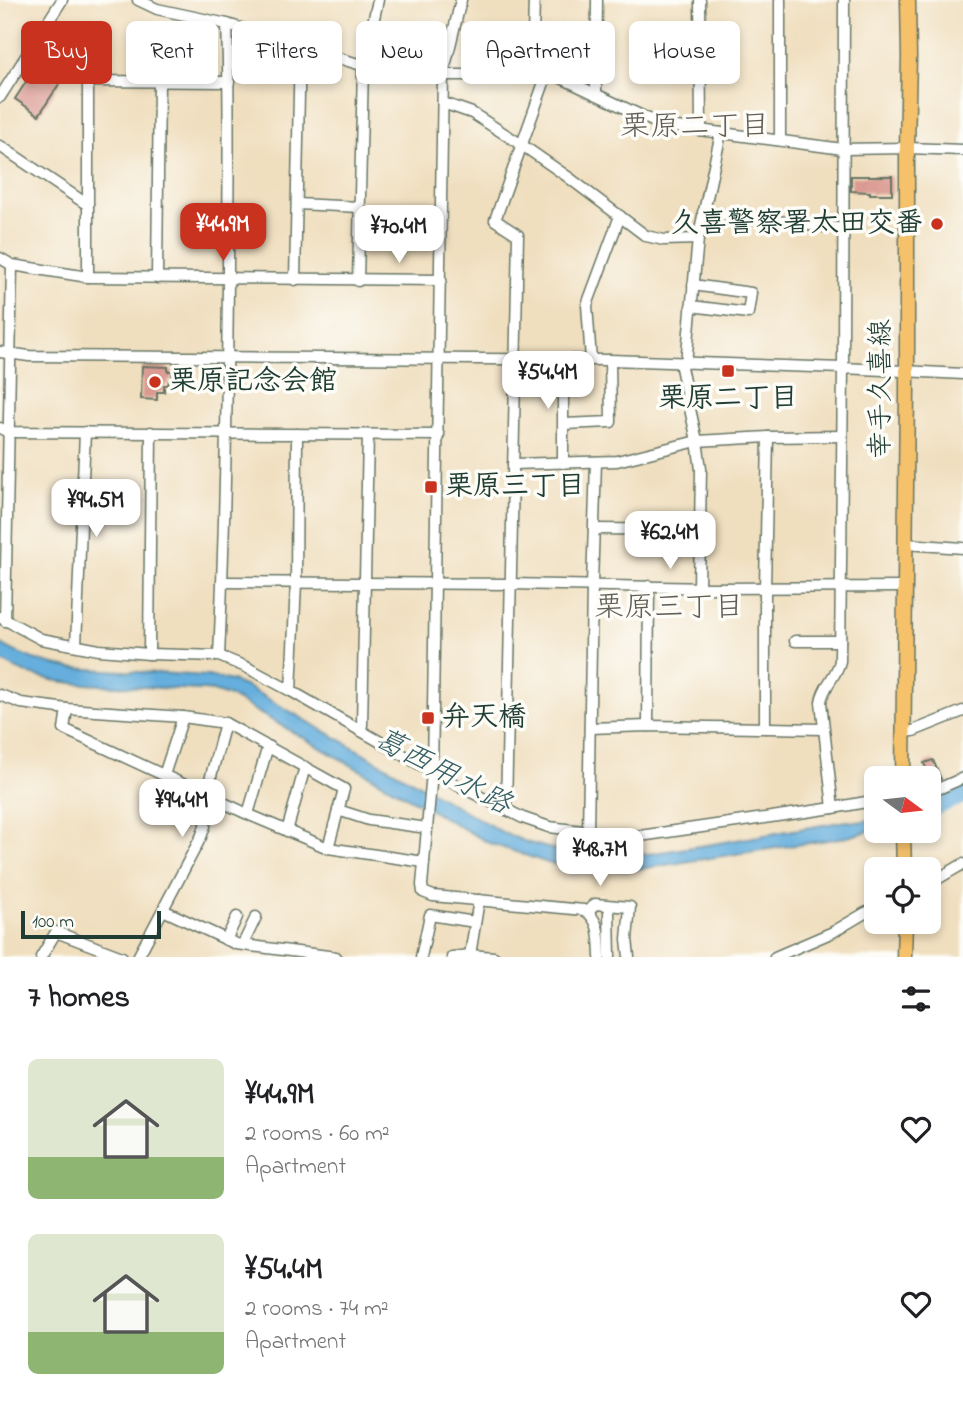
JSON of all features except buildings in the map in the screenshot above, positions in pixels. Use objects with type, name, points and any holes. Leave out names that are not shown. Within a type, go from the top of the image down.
[{"type":"main road","name":"幸手久喜線","points":[[903,766],[908,0]]},
{"type":"main road","points":[[904,957],[905,934]]},
{"type":"street","points":[[49,21],[62,0]]},
{"type":"street","points":[[138,0],[157,9],[232,26]]},
{"type":"street","points":[[373,21],[378,0]]},
{"type":"street","points":[[447,58],[461,0]]},
{"type":"street","points":[[533,21],[534,0]]},
{"type":"street","points":[[596,93],[597,0]]},
{"type":"street","points":[[700,0],[701,130]]},
{"type":"street","points":[[780,0],[780,139]]},
{"type":"street","points":[[833,808],[821,697],[839,666],[840,641],[844,0]]},
{"type":"street","points":[[219,656],[228,279],[227,24]]},
{"type":"street","points":[[0,97],[21,65]]},
{"type":"street","points":[[218,82],[229,82]]},
{"type":"street","points":[[88,84],[88,277]]},
{"type":"street","points":[[157,278],[159,84]]},
{"type":"street","points":[[295,280],[299,84]]},
{"type":"street","points":[[358,281],[363,84]]},
{"type":"street","points":[[443,84],[432,772],[422,886],[427,895],[589,912],[597,923],[600,957]]},
{"type":"street","points":[[506,810],[518,235],[495,220],[543,84]]},
{"type":"street","points":[[576,84],[661,125],[843,149],[963,150]]},
{"type":"street","points":[[443,103],[472,113],[522,145],[646,236],[663,240],[698,239]]},
{"type":"street","points":[[699,587],[701,470],[683,363],[698,239],[721,133]]},
{"type":"street","points":[[0,146],[88,205]]},
{"type":"street","points":[[297,204],[360,207]]},
{"type":"street","points":[[703,212],[843,229]]},
{"type":"street","points":[[591,360],[587,305],[620,216]]},
{"type":"street","points":[[0,258],[12,265],[88,277],[441,280]]},
{"type":"street","points":[[12,265],[5,353],[3,619],[41,639],[99,650],[219,656],[291,691],[432,772],[539,825],[633,837],[864,802]]},
{"type":"street","points":[[691,306],[748,313],[751,293],[693,285]]},
{"type":"street","points":[[5,353],[29,356],[610,360],[963,374]]},
{"type":"street","points":[[563,359],[563,463]]},
{"type":"street","points":[[564,424],[611,422],[610,360]]},
{"type":"street","points":[[4,430],[439,436]]},
{"type":"street","points":[[76,645],[85,432]]},
{"type":"street","points":[[149,654],[151,432]]},
{"type":"street","points":[[291,691],[296,583],[297,434]]},
{"type":"street","points":[[360,731],[368,435]]},
{"type":"street","points":[[513,464],[617,461],[697,441],[842,436]]},
{"type":"street","points":[[765,728],[768,437]]},
{"type":"street","points":[[588,833],[596,462]]},
{"type":"street","points":[[594,529],[699,530]]},
{"type":"street","points":[[906,544],[963,548]]},
{"type":"street","points":[[222,583],[905,587]]},
{"type":"street","points":[[648,726],[649,586]]},
{"type":"street","points":[[795,641],[840,641]]},
{"type":"street","points":[[0,695],[22,703],[68,709],[183,717],[225,723],[344,789],[328,848]]},
{"type":"street","points":[[68,709],[64,729],[287,831],[328,848],[424,862]]},
{"type":"street","points":[[903,732],[913,731],[963,711]]},
{"type":"street","points":[[164,775],[183,717]]},
{"type":"street","points":[[138,957],[201,837],[205,826],[206,795],[225,723]]},
{"type":"street","points":[[590,728],[648,726],[823,729]]},
{"type":"street","points":[[248,814],[268,746]]},
{"type":"street","points":[[287,831],[305,767]]},
{"type":"street","points":[[942,787],[963,778]]},
{"type":"street","points":[[338,810],[369,820],[427,828]]},
{"type":"street","points":[[941,877],[963,864]]},
{"type":"street","points":[[470,955],[479,900]]},
{"type":"street","points":[[589,912],[595,904],[630,907],[627,939],[629,957]]},
{"type":"street","points":[[163,910],[235,943],[336,957]]},
{"type":"street","points":[[609,913],[610,957]]},
{"type":"street","points":[[775,957],[790,954],[864,914]]},
{"type":"street","points":[[421,957],[430,915],[475,922]]},
{"type":"street","points":[[233,957],[237,917]]},
{"type":"street","points":[[235,943],[256,917]]},
{"type":"street","points":[[41,957],[56,932],[122,957]]},
{"type":"street","points":[[454,957],[494,957]]},
{"type":"water","points":[[0,643],[34,659],[71,668],[208,676],[232,681],[502,832],[555,850],[590,854],[648,854],[846,821],[864,821],[864,832],[632,870],[590,870],[548,863],[489,843],[231,697],[213,691],[59,681],[29,674],[0,660]]},
{"type":"waterway","name":"葛西用水路","points":[[942,804],[963,795]]},
{"type":"place","name":"久喜警察署太田交番","points":[[937,224]]},
{"type":"place","name":"栗原二丁目","points":[[728,371]]},
{"type":"place","name":"栗原記念会館","points":[[155,382]]},
{"type":"place","name":"栗原三丁目","points":[[431,487]]},
{"type":"place","name":"弁天橋","points":[[428,718]]},
{"type":"district","name":"栗原二丁目","points":[[695,128]]},
{"type":"district","name":"栗原三丁目","points":[[669,609]]}]
